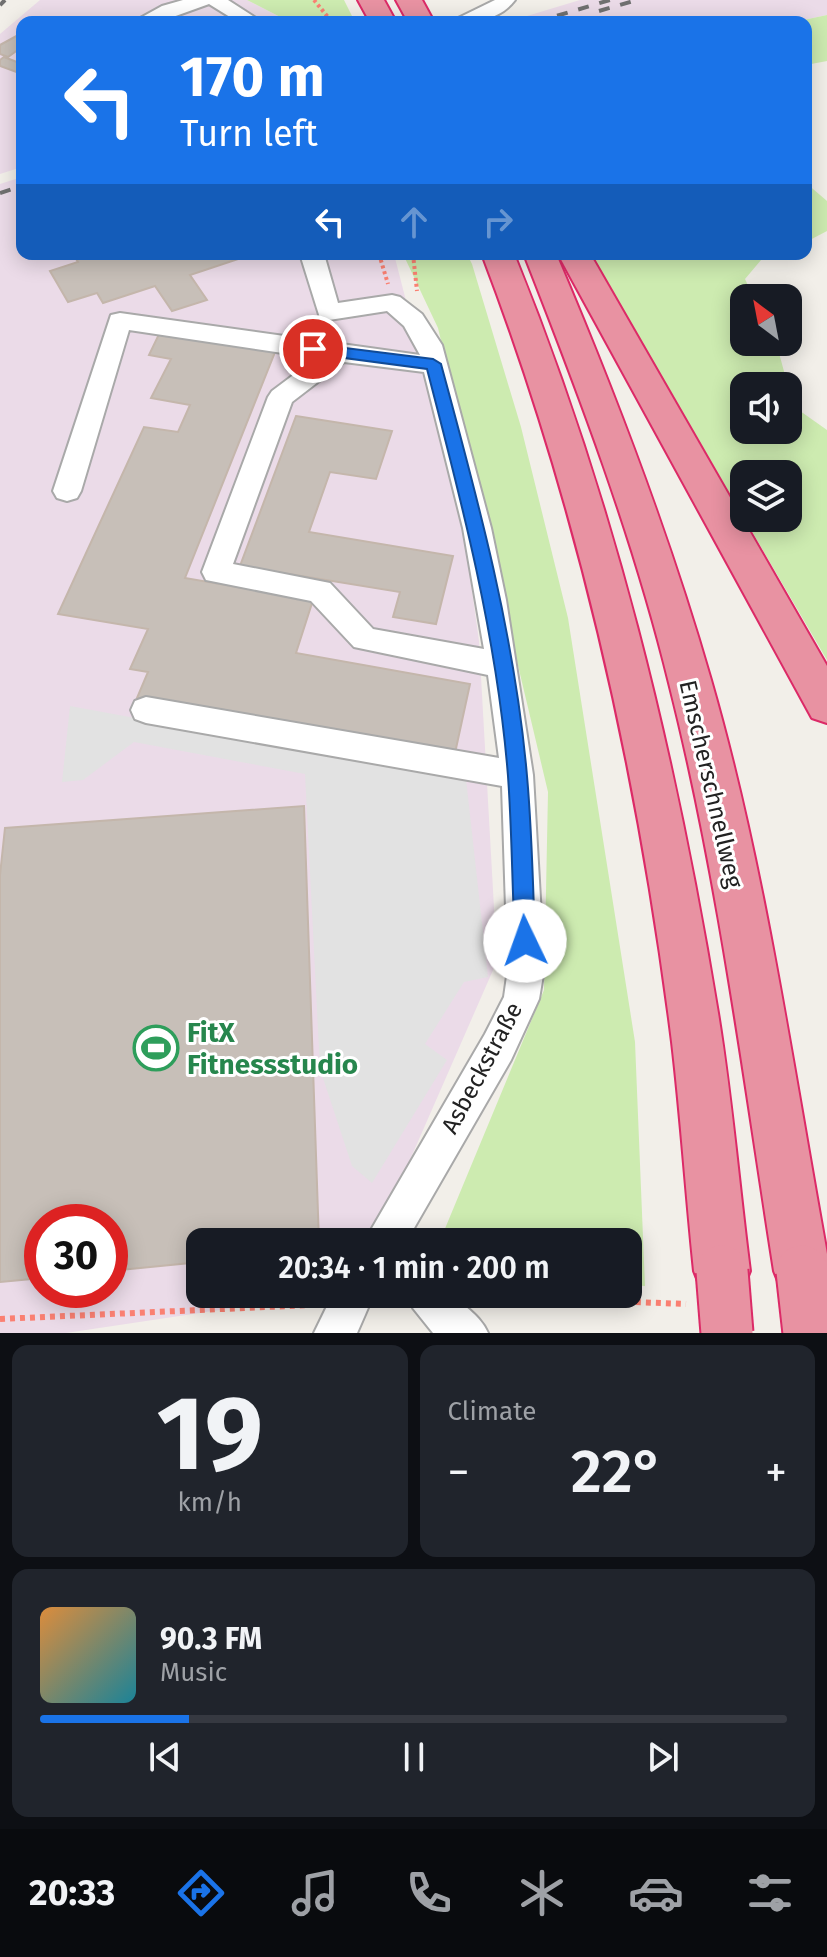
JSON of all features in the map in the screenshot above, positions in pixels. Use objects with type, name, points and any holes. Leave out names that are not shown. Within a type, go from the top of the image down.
[{"type":"highway","points":[[500,260],[561,420],[614,602],[653,783],[693,1015],[717,1303]]},
{"type":"highway","name":"Emscherschnellweg","points":[[542,260],[604,414],[668,602],[694,703],[735,887],[802,1271],[809,1333]]},
{"type":"highway","points":[[577,260],[827,705]]},
{"type":"street","points":[[156,16],[203,0]]},
{"type":"street","points":[[215,0],[239,16]]},
{"type":"street","points":[[479,16],[506,0]]},
{"type":"street","name":"Asbeckstraße","points":[[314,260],[329,312],[392,303],[413,320],[430,345],[477,528],[502,665],[517,775],[526,969],[521,999],[399,1228]]},
{"type":"street","points":[[67,491],[120,321],[433,364]]},
{"type":"street","points":[[340,353],[281,397],[216,572],[320,591],[364,639],[502,665]]},
{"type":"street","points":[[146,710],[517,775]]},
{"type":"path","points":[[314,0],[327,16]]},
{"type":"path","points":[[642,1304],[717,1303]]},
{"type":"path","points":[[0,1319],[337,1310]]},
{"type":"shaded area","points":[[40,0],[247,0],[278,16],[21,16]]},
{"type":"shaded area","points":[[580,0],[827,0],[827,15],[812,18],[527,16]]},
{"type":"shaded area","points":[[16,20],[16,169],[0,174],[0,34]]},
{"type":"shaded area","points":[[16,179],[16,260],[396,260],[462,519],[479,641],[497,961],[380,1228],[186,1228],[186,1308],[233,1308],[66,1333],[0,1333],[0,184]]},
{"type":"shaded area","points":[[70,706],[466,779],[488,977],[464,982],[425,1044],[447,1060],[372,1183],[352,1166],[320,1069],[305,774],[134,742],[83,780],[62,782]]},
{"type":"green space","points":[[247,0],[344,0],[352,16],[278,16]]},
{"type":"green space","points":[[827,15],[827,61],[812,64],[812,18]]},
{"type":"green space","points":[[812,188],[827,201],[827,231],[812,239]]},
{"type":"green space","points":[[406,260],[470,260],[472,264],[521,427],[568,618],[635,1042],[645,1286],[642,1286],[642,1228],[445,1228],[544,990],[548,792],[438,328]]},
{"type":"green space","points":[[594,260],[761,260],[745,279],[747,284],[730,284],[730,356],[780,356],[784,372],[730,372],[730,444],[802,444],[802,412],[827,430],[827,660],[752,532],[802,532],[802,460],[730,460],[730,494]]},
{"type":"building","points":[[16,36],[16,51],[8,57],[0,54],[0,45]]},
{"type":"building","points":[[4,57],[16,62],[16,72],[0,66],[0,60]]},
{"type":"building","points":[[235,260],[190,275],[207,300],[172,311],[155,286],[103,303],[97,293],[68,302],[50,271],[78,262]]},
{"type":"building","points":[[161,330],[277,347],[185,578],[313,600],[296,653],[470,684],[455,753],[137,698],[148,672],[130,669],[148,629],[58,614],[144,427],[178,432],[190,405],[151,398],[171,359],[149,355]]},
{"type":"building","points":[[296,416],[392,431],[376,479],[330,472],[309,532],[453,556],[436,624],[393,617],[400,592],[240,566]]},
{"type":"building","name":"FitX Fitnessstudio","points":[[304,806],[319,1228],[186,1228],[186,1263],[128,1269],[128,1204],[24,1204],[24,1280],[0,1282],[0,875],[5,828]]},
{"type":"railway","points":[[0,5],[5,0]]},
{"type":"railway","points":[[556,16],[610,0]]},
{"type":"railway","points":[[599,11],[637,0]]},
{"type":"railway","points":[[0,193],[16,188]]},
{"type":"place","name":"FitX Fitnessstudio","points":[[156,1048]]},
{"type":"route","points":[[313,349],[433,364],[477,528],[492,600],[517,775],[525,941]]}]
